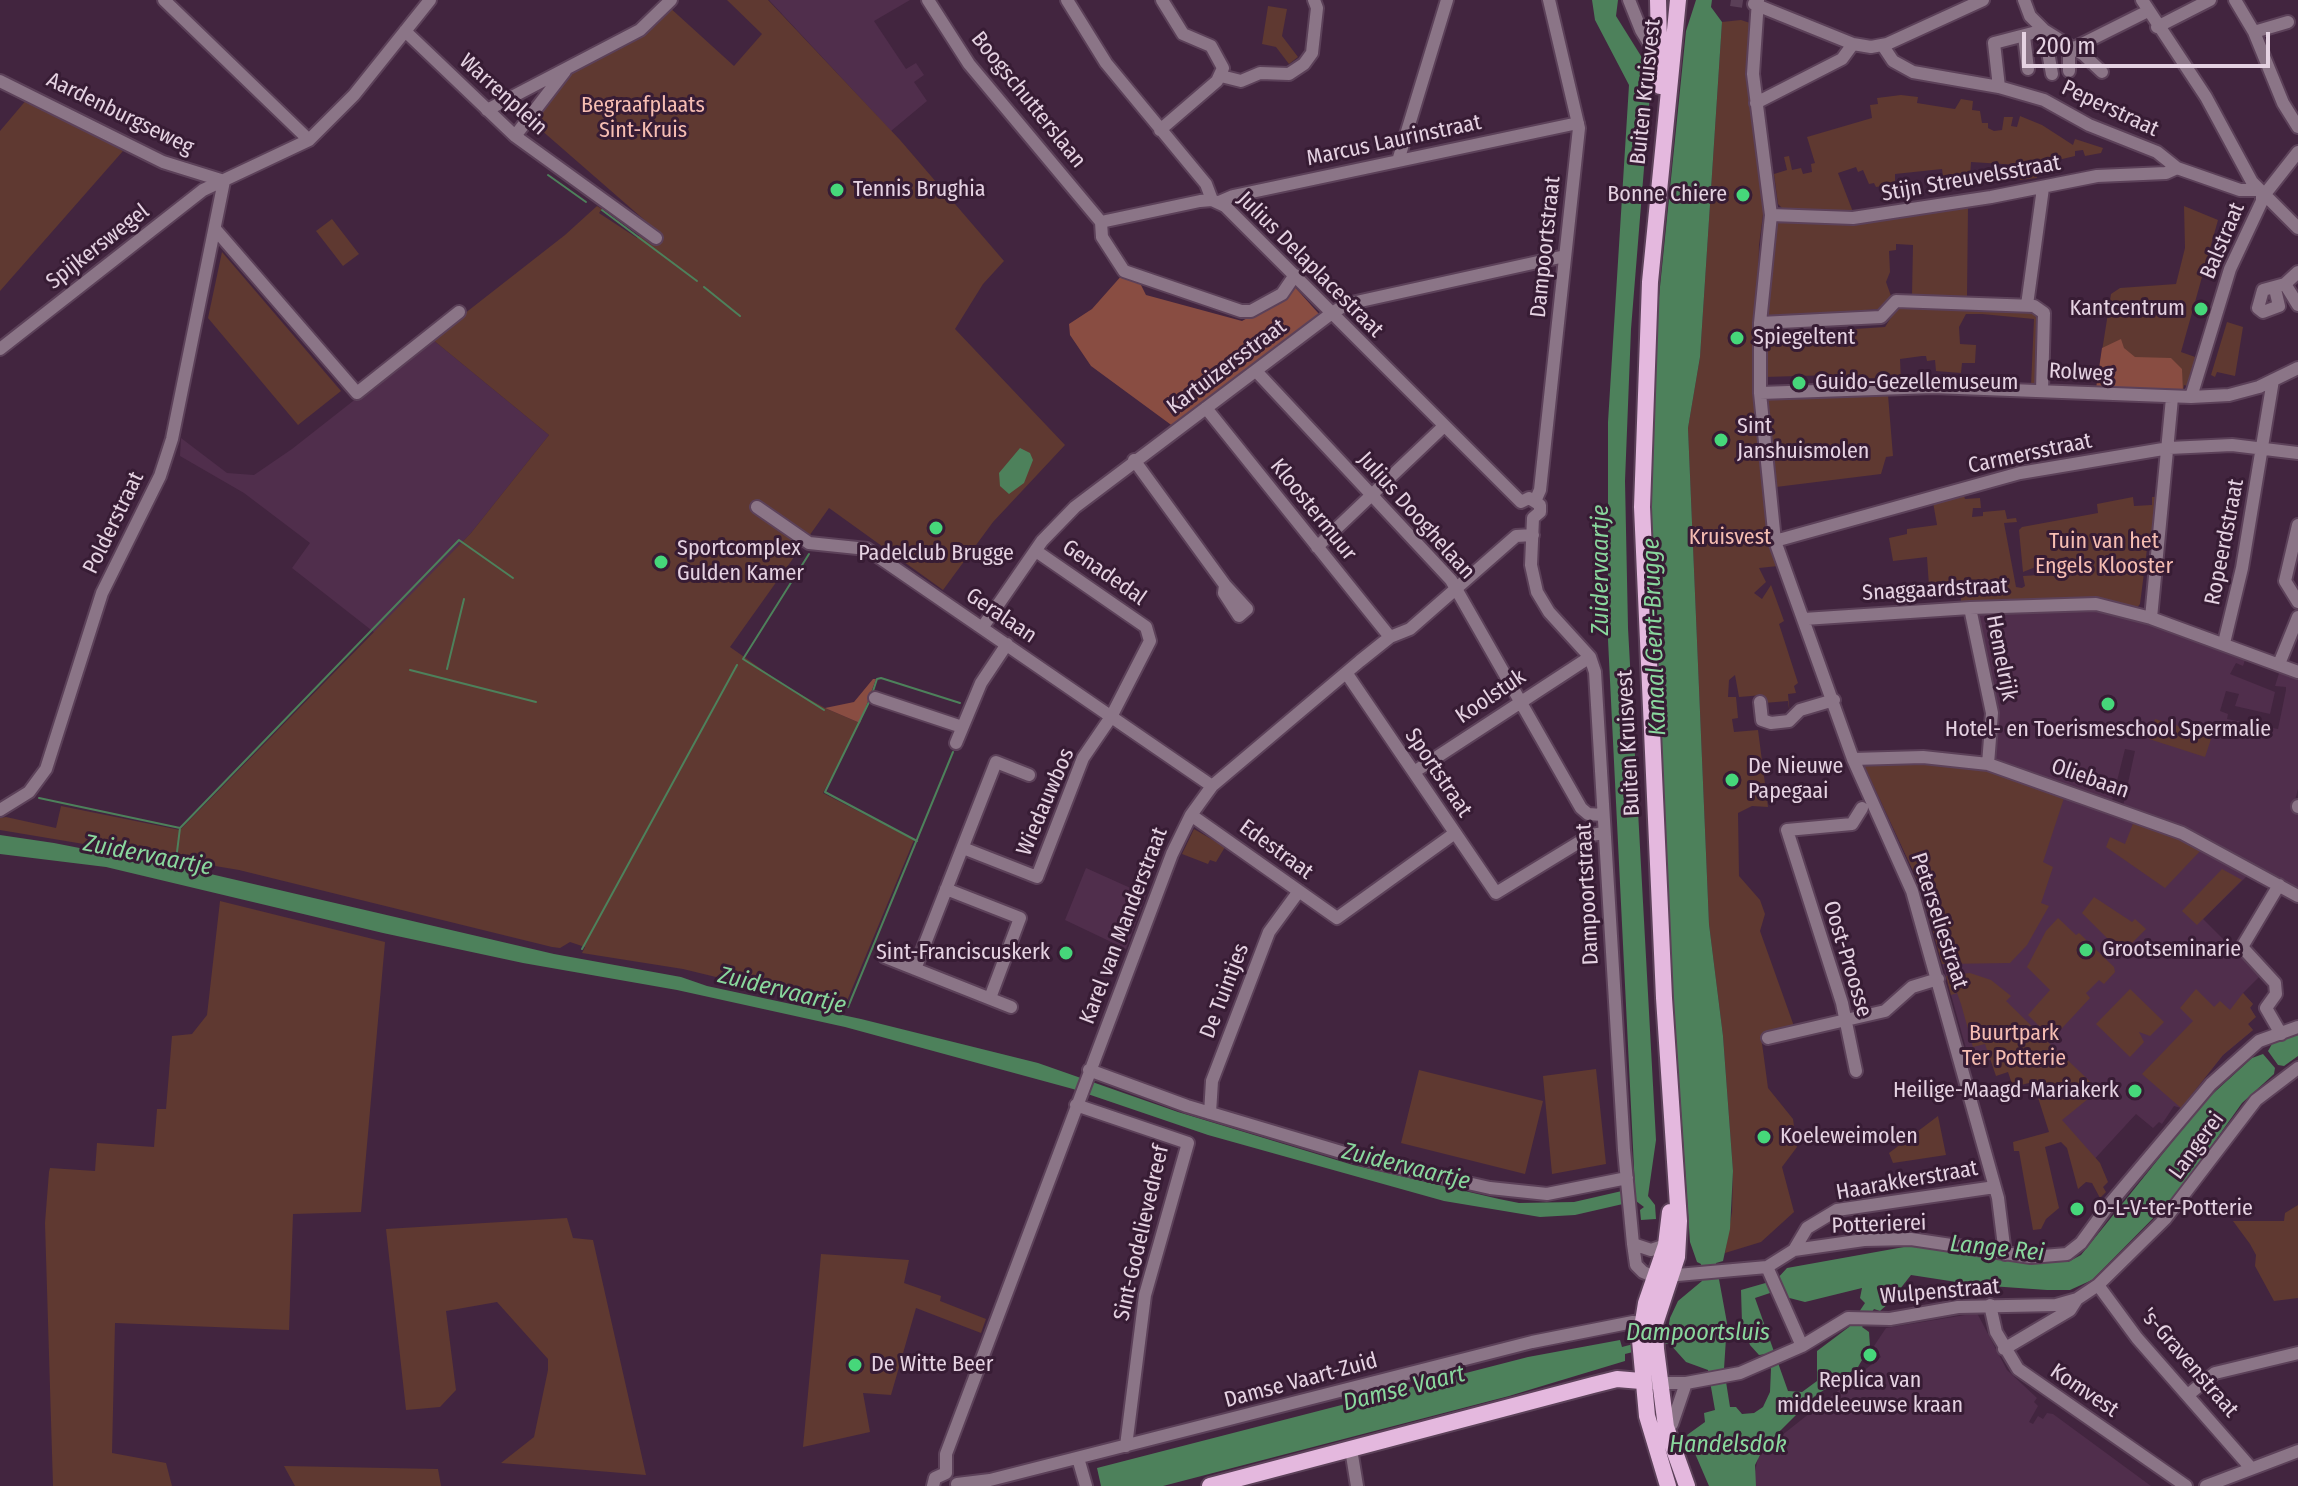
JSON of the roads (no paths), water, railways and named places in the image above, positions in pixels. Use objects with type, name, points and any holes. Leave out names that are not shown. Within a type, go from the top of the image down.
[{"type":"main road","name":"Buiten Kruisvest","points":[[1658,0],[1660,61],[1641,305],[1634,507],[1656,998],[1669,1181],[1663,1277],[1641,1381],[1654,1444],[1668,1486]]},
{"type":"main road","name":"Buiten Kruisvest","points":[[1663,1277],[1679,1243],[1679,1221],[1664,998],[1642,507],[1650,282],[1678,0]]},
{"type":"main road","name":"Buiten Kruisvest","points":[[1648,1337],[1666,1427],[1687,1486]]},
{"type":"main road","points":[[1210,1486],[1617,1379],[1641,1381]]},
{"type":"street","points":[[164,0],[309,140]]},
{"type":"street","points":[[224,181],[309,140],[354,95],[430,0]]},
{"type":"street","points":[[487,110],[640,30],[671,0]]},
{"type":"street","name":"Boogschutterslaan","points":[[928,0],[969,64],[1101,222],[1102,237],[1124,271],[1241,311],[1251,311],[1282,294],[1295,275]]},
{"type":"street","name":"Julius Delaplacestraat","points":[[1067,0],[1106,63],[1206,184],[1215,201],[1295,275],[1521,502]]},
{"type":"street","points":[[1160,130],[1221,76],[1223,68],[1211,46],[1183,34],[1162,0]]},
{"type":"street","points":[[1221,76],[1241,81],[1260,73],[1289,74],[1304,64],[1312,53],[1317,8],[1314,0]]},
{"type":"street","points":[[1398,161],[1447,0]]},
{"type":"street","name":"Dampoortstraat","points":[[1549,0],[1578,123],[1540,490],[1536,499],[1540,508],[1533,518],[1531,565],[1537,592],[1549,612],[1590,657],[1596,683],[1633,1244],[1636,1265],[1663,1277]]},
{"type":"street","name":"Buiten Kruisvest","points":[[1629,0],[1641,30],[1660,61]]},
{"type":"street","points":[[1775,541],[1760,393],[1760,323],[1771,215],[1768,170],[1753,74],[1756,3],[1853,44],[1883,46],[1983,0]]},
{"type":"street","points":[[2024,0],[2030,16],[2044,30],[2074,48],[2102,72]]},
{"type":"street","points":[[2157,27],[2210,0]]},
{"type":"street","points":[[2235,0],[2254,32],[2283,103],[2298,127]]},
{"type":"street","points":[[2069,71],[2069,53],[2074,48],[2145,6],[2206,97],[2244,166],[2262,192],[2298,228]]},
{"type":"street","points":[[2254,32],[2288,22]]},
{"type":"street","points":[[1999,87],[1994,43],[2044,30]]},
{"type":"street","points":[[2044,30],[2052,74]]},
{"type":"street","name":"Warrenplein","points":[[405,31],[515,136],[656,238]]},
{"type":"street","points":[[2024,36],[2028,69]]},
{"type":"street","points":[[1756,103],[1842,59],[1853,44]]},
{"type":"street","name":"Peperstraat","points":[[1883,46],[1893,61],[1913,72],[1999,87],[2044,100],[2089,125],[2157,152],[2177,168],[2231,187],[2262,192]]},
{"type":"street","points":[[515,136],[572,66]]},
{"type":"street","name":"Aardenburgseweg","points":[[0,81],[163,162],[224,181]]},
{"type":"street","name":"Marcus Laurinstraat","points":[[1101,222],[1215,201],[1578,123]]},
{"type":"street","name":"Balstraat","points":[[2191,397],[2230,269],[2262,201],[2262,192],[2298,152]]},
{"type":"street","name":"Stijn Streuvelsstraat","points":[[1771,215],[1853,218],[2043,188],[2096,176],[2166,173],[2177,168]]},
{"type":"street","name":"Polderstraat","points":[[0,810],[29,792],[46,769],[102,593],[160,476],[172,439],[224,181]]},
{"type":"street","name":"Spijkerswegel","points":[[0,349],[203,190],[224,181]]},
{"type":"street","points":[[2027,305],[2043,188]]},
{"type":"street","points":[[215,229],[357,393],[459,312]]},
{"type":"street","name":"Kartuizersstraat","points":[[982,628],[1036,551],[1075,507],[1332,313],[1347,304],[1565,256]]},
{"type":"street","points":[[2298,272],[2280,287],[2298,305]]},
{"type":"street","points":[[1760,323],[1881,317],[1896,301],[2027,305],[2044,313],[2042,391]]},
{"type":"street","name":"Rolweg","points":[[1760,393],[1933,387],[2172,398],[2229,395],[2298,368]]},
{"type":"street","name":"Julius Dooghelaan","points":[[1256,371],[1456,588],[1581,808],[1588,814],[1603,815]]},
{"type":"street","name":"Ropeerdstraat","points":[[2224,643],[2263,449],[2273,380]]},
{"type":"street","points":[[2151,618],[2172,398]]},
{"type":"street","name":"Kloostermuur","points":[[1206,408],[1390,637]]},
{"type":"street","points":[[1317,547],[1443,427]]},
{"type":"street","name":"Carmersstraat","points":[[1775,541],[2020,473],[2169,448],[2221,445],[2298,453]]},
{"type":"street","points":[[1134,460],[1225,585]]},
{"type":"street","points":[[1533,518],[1521,515],[1521,502],[1526,498],[1536,499]]},
{"type":"street","name":"Geralaan","points":[[757,507],[809,543],[867,549],[1212,786]]},
{"type":"street","points":[[2298,525],[2285,581],[2298,602]]},
{"type":"street","name":"Karel van Manderstraat","points":[[946,1473],[946,1454],[1089,1070],[1191,815],[1212,786],[1390,637],[1410,629],[1516,536],[1533,535]]},
{"type":"street","name":"Peterseliestraat","points":[[1775,541],[1853,759],[1912,891],[1995,1187],[2005,1254]]},
{"type":"street","name":"Genadedal","points":[[1036,551],[1146,627],[1150,634],[1150,641],[1111,717]]},
{"type":"street","name":"Snaggaardstraat","points":[[1804,619],[1970,608],[2096,604],[2151,618],[2298,672]]},
{"type":"street","name":"Hemelrijk","points":[[1970,608],[1992,713],[1988,764]]},
{"type":"street","points":[[2279,664],[2297,620]]},
{"type":"street","points":[[956,743],[981,683],[1007,644]]},
{"type":"street","name":"Koolstuk","points":[[1414,772],[1590,657]]},
{"type":"street","name":"Sportstraat","points":[[1347,674],[1496,893],[1591,835],[1604,833]]},
{"type":"street","points":[[875,699],[962,727]]},
{"type":"street","points":[[1760,702],[1762,720],[1771,723],[1789,721],[1800,710],[1834,700]]},
{"type":"street","name":"Wiedauwbos","points":[[963,848],[1037,877],[1083,758],[1111,717]]},
{"type":"street","name":"Oliebaan","points":[[1853,759],[1923,757],[1988,764],[2182,833],[2298,896]]},
{"type":"street","name":"Wiedauwbos","points":[[915,969],[996,762],[1029,775]]},
{"type":"street","name":"Oost-Proosse","points":[[1856,1071],[1846,1021],[1795,861],[1788,829],[1852,824],[1862,808]]},
{"type":"street","name":"Edestraat","points":[[1191,815],[1337,918],[1455,833]]},
{"type":"street","points":[[2279,885],[2242,947],[2275,983],[2276,994],[2266,1008],[2281,1034]]},
{"type":"street","points":[[946,889],[1020,918],[990,998]]},
{"type":"street","name":"De Tuintjes","points":[[1210,1113],[1212,1081],[1269,932],[1299,891]]},
{"type":"street","points":[[885,957],[1011,1007]]},
{"type":"street","points":[[1768,1038],[1885,1011],[1912,987],[1938,979]]},
{"type":"street","name":"Potterierei","points":[[1663,1277],[1718,1272],[1768,1273],[1794,1250],[1837,1243],[1911,1239],[2005,1254],[2056,1257],[2075,1250],[2211,1084],[2254,1045],[2298,1027]]},
{"type":"street","name":"Langerei","points":[[2098,1285],[2182,1200],[2256,1100],[2298,1068]]},
{"type":"street","points":[[1089,1070],[1210,1113],[1378,1163],[1513,1192],[1558,1192],[1628,1182]]},
{"type":"street","name":"Sint-Godelievedreef","points":[[1078,1101],[1188,1143],[1145,1295],[1126,1446]]},
{"type":"street","name":"Haarakkerstraat","points":[[1794,1250],[1807,1228],[1837,1210],[1995,1187]]},
{"type":"street","points":[[1633,1244],[1651,1250],[1666,1245]]},
{"type":"street","points":[[1641,1381],[1686,1383],[1726,1377],[1802,1346],[1768,1273]]},
{"type":"street","name":"Wulpenstraat","points":[[1802,1346],[1843,1320],[1887,1319],[1990,1305],[2056,1305],[2077,1299],[2098,1285]]},
{"type":"street","name":"'s-Gravenstraat","points":[[2098,1285],[2137,1338],[2251,1468]]},
{"type":"street","name":"Wulpenstraat","points":[[2004,1349],[2070,1310],[2077,1299]]},
{"type":"street","name":"Komvest","points":[[1990,1305],[2004,1349],[2028,1377],[2186,1486]]},
{"type":"street","name":"Damse Vaart-Zuid","points":[[957,1485],[990,1480],[1532,1342],[1648,1337]]},
{"type":"street","points":[[2189,1394],[2215,1373],[2298,1353]]},
{"type":"street","points":[[1666,1427],[1672,1424],[1686,1383]]},
{"type":"street","points":[[1351,1449],[1357,1486]]},
{"type":"street","points":[[2206,1486],[2298,1451]]},
{"type":"street","points":[[1078,1458],[1086,1486]]},
{"type":"street","points":[[933,1486],[935,1478],[946,1473],[953,1476],[957,1485]]},
{"type":"water","points":[[1592,0],[1618,0],[1616,16],[1646,64],[1650,94],[1631,329],[1625,481],[1628,628],[1656,1140],[1648,1196],[1655,1205],[1656,1219],[1641,1220],[1640,1210],[1644,1207],[1636,1201],[1575,1215],[1540,1217],[1444,1201],[1208,1135],[1073,1089],[845,1027],[677,990],[523,963],[383,933],[106,867],[0,854],[0,835],[54,843],[202,872],[554,954],[681,977],[707,986],[861,1019],[1038,1063],[1178,1112],[1353,1165],[1499,1199],[1519,1203],[1574,1202],[1635,1188],[1608,640],[1608,422],[1629,85],[1595,20]]},
{"type":"water","points":[[1696,0],[1712,0],[1711,7],[1722,22],[1700,357],[1688,428],[1709,924],[1723,1036],[1733,1171],[1730,1229],[1723,1261],[1716,1263],[1727,1323],[1724,1369],[1730,1407],[1736,1407],[1742,1414],[1754,1413],[1763,1407],[1770,1392],[1771,1369],[1766,1354],[1759,1355],[1750,1345],[1742,1323],[1741,1290],[1776,1280],[1787,1268],[1915,1245],[2025,1262],[2068,1262],[2081,1255],[2206,1100],[2252,1058],[2263,1054],[2275,1068],[2274,1074],[2242,1103],[2178,1193],[2092,1280],[2070,1290],[2047,1290],[1976,1285],[1911,1275],[1889,1303],[1880,1311],[1874,1309],[1862,1327],[1869,1332],[1870,1346],[1858,1367],[1815,1396],[1764,1447],[1755,1465],[1756,1486],[1709,1486],[1687,1435],[1705,1422],[1704,1413],[1715,1410],[1708,1370],[1686,1362],[1669,1343],[1625,1354],[1625,1361],[1509,1396],[1163,1486],[1101,1486],[1097,1468],[1528,1357],[1620,1340],[1622,1347],[1667,1335],[1678,1301],[1702,1281],[1701,1264],[1697,1262],[1690,1242],[1670,952],[1651,533],[1655,336],[1686,31]],"holes":[[[1862,1288],[1860,1298],[1865,1303],[1849,1327],[1817,1351],[1817,1381],[1802,1392],[1788,1391],[1755,1298],[1770,1293],[1805,1302]]]},
{"type":"water","points":[[1020,448],[1030,453],[1033,460],[1024,483],[1009,494],[1000,486],[999,473]]},
{"type":"water","points":[[2298,1032],[2298,1056],[2284,1066],[2278,1065],[2268,1051],[2272,1044]]},
{"type":"waterway","points":[[548,175],[586,202]]},
{"type":"waterway","points":[[602,210],[697,281]]},
{"type":"waterway","points":[[704,287],[740,316]]},
{"type":"waterway","points":[[180,828],[459,540],[513,578]]},
{"type":"waterway","points":[[809,554],[743,659],[824,710]]},
{"type":"waterway","points":[[447,669],[464,599]]},
{"type":"waterway","points":[[582,949],[737,665]]},
{"type":"waterway","points":[[410,670],[536,702]]},
{"type":"waterway","points":[[872,694],[877,679],[881,678],[960,703]]},
{"type":"waterway","points":[[870,700],[825,792],[917,841]]},
{"type":"waterway","name":"Zuidervaartje","points":[[848,1007],[953,752]]},
{"type":"waterway","name":"Zuidervaartje","points":[[39,798],[180,828],[176,860]]},
{"type":"tunnel","points":[[1731,0],[1750,3]]},
{"type":"place","name":"Tennis Brughia","points":[[837,190]]},
{"type":"place","name":"Bonne Chiere","points":[[1743,195]]},
{"type":"place","name":"Kantcentrum","points":[[2201,309]]},
{"type":"place","name":"Spiegeltent","points":[[1737,338]]},
{"type":"place","name":"Guido-Gezellemuseum","points":[[1799,383]]},
{"type":"place","name":"Sint Janshuismolen","points":[[1721,440]]},
{"type":"place","name":"Padelclub Brugge","points":[[936,528]]},
{"type":"place","name":"Sportcomplex Gulden Kamer","points":[[661,562]]},
{"type":"place","name":"Hotel- en Toerismeschool Spermalie","points":[[2108,704]]},
{"type":"place","name":"De Nieuwe Papegaai","points":[[1732,780]]},
{"type":"place","name":"Grootseminarie","points":[[2086,950]]},
{"type":"place","name":"Sint-Franciscuskerk","points":[[1066,953]]},
{"type":"place","name":"Heilige-Maagd-Mariakerk","points":[[2135,1091]]},
{"type":"place","name":"Koeleweimolen","points":[[1764,1137]]},
{"type":"place","name":"O-L-V-ter-Potterie","points":[[2077,1209]]},
{"type":"place","name":"Replica van middeleeuwse kraan","points":[[1870,1355]]},
{"type":"place","name":"De Witte Beer","points":[[855,1365]]},
{"type":"park label","name":"Begraafplaats Sint-Kruis","points":[[643,118]]},
{"type":"park label","name":"Kruisvest","points":[[1730,538]]},
{"type":"park label","name":"Tuin van het Engels Klooster","points":[[2104,554]]},
{"type":"park label","name":"Buurtpark Ter Potterie","points":[[2014,1046]]},
{"type":"water label","name":"Kanaal Gent-Brugge","points":[[1655,637]]},
{"type":"water label","name":"Lange Rei","points":[[1997,1249]]},
{"type":"water label","name":"Dampoortsluis","points":[[1698,1333]]},
{"type":"water label","name":"Damse Vaart","points":[[1404,1389]]},
{"type":"water label","name":"Handelsdok","points":[[1728,1445]]}]
